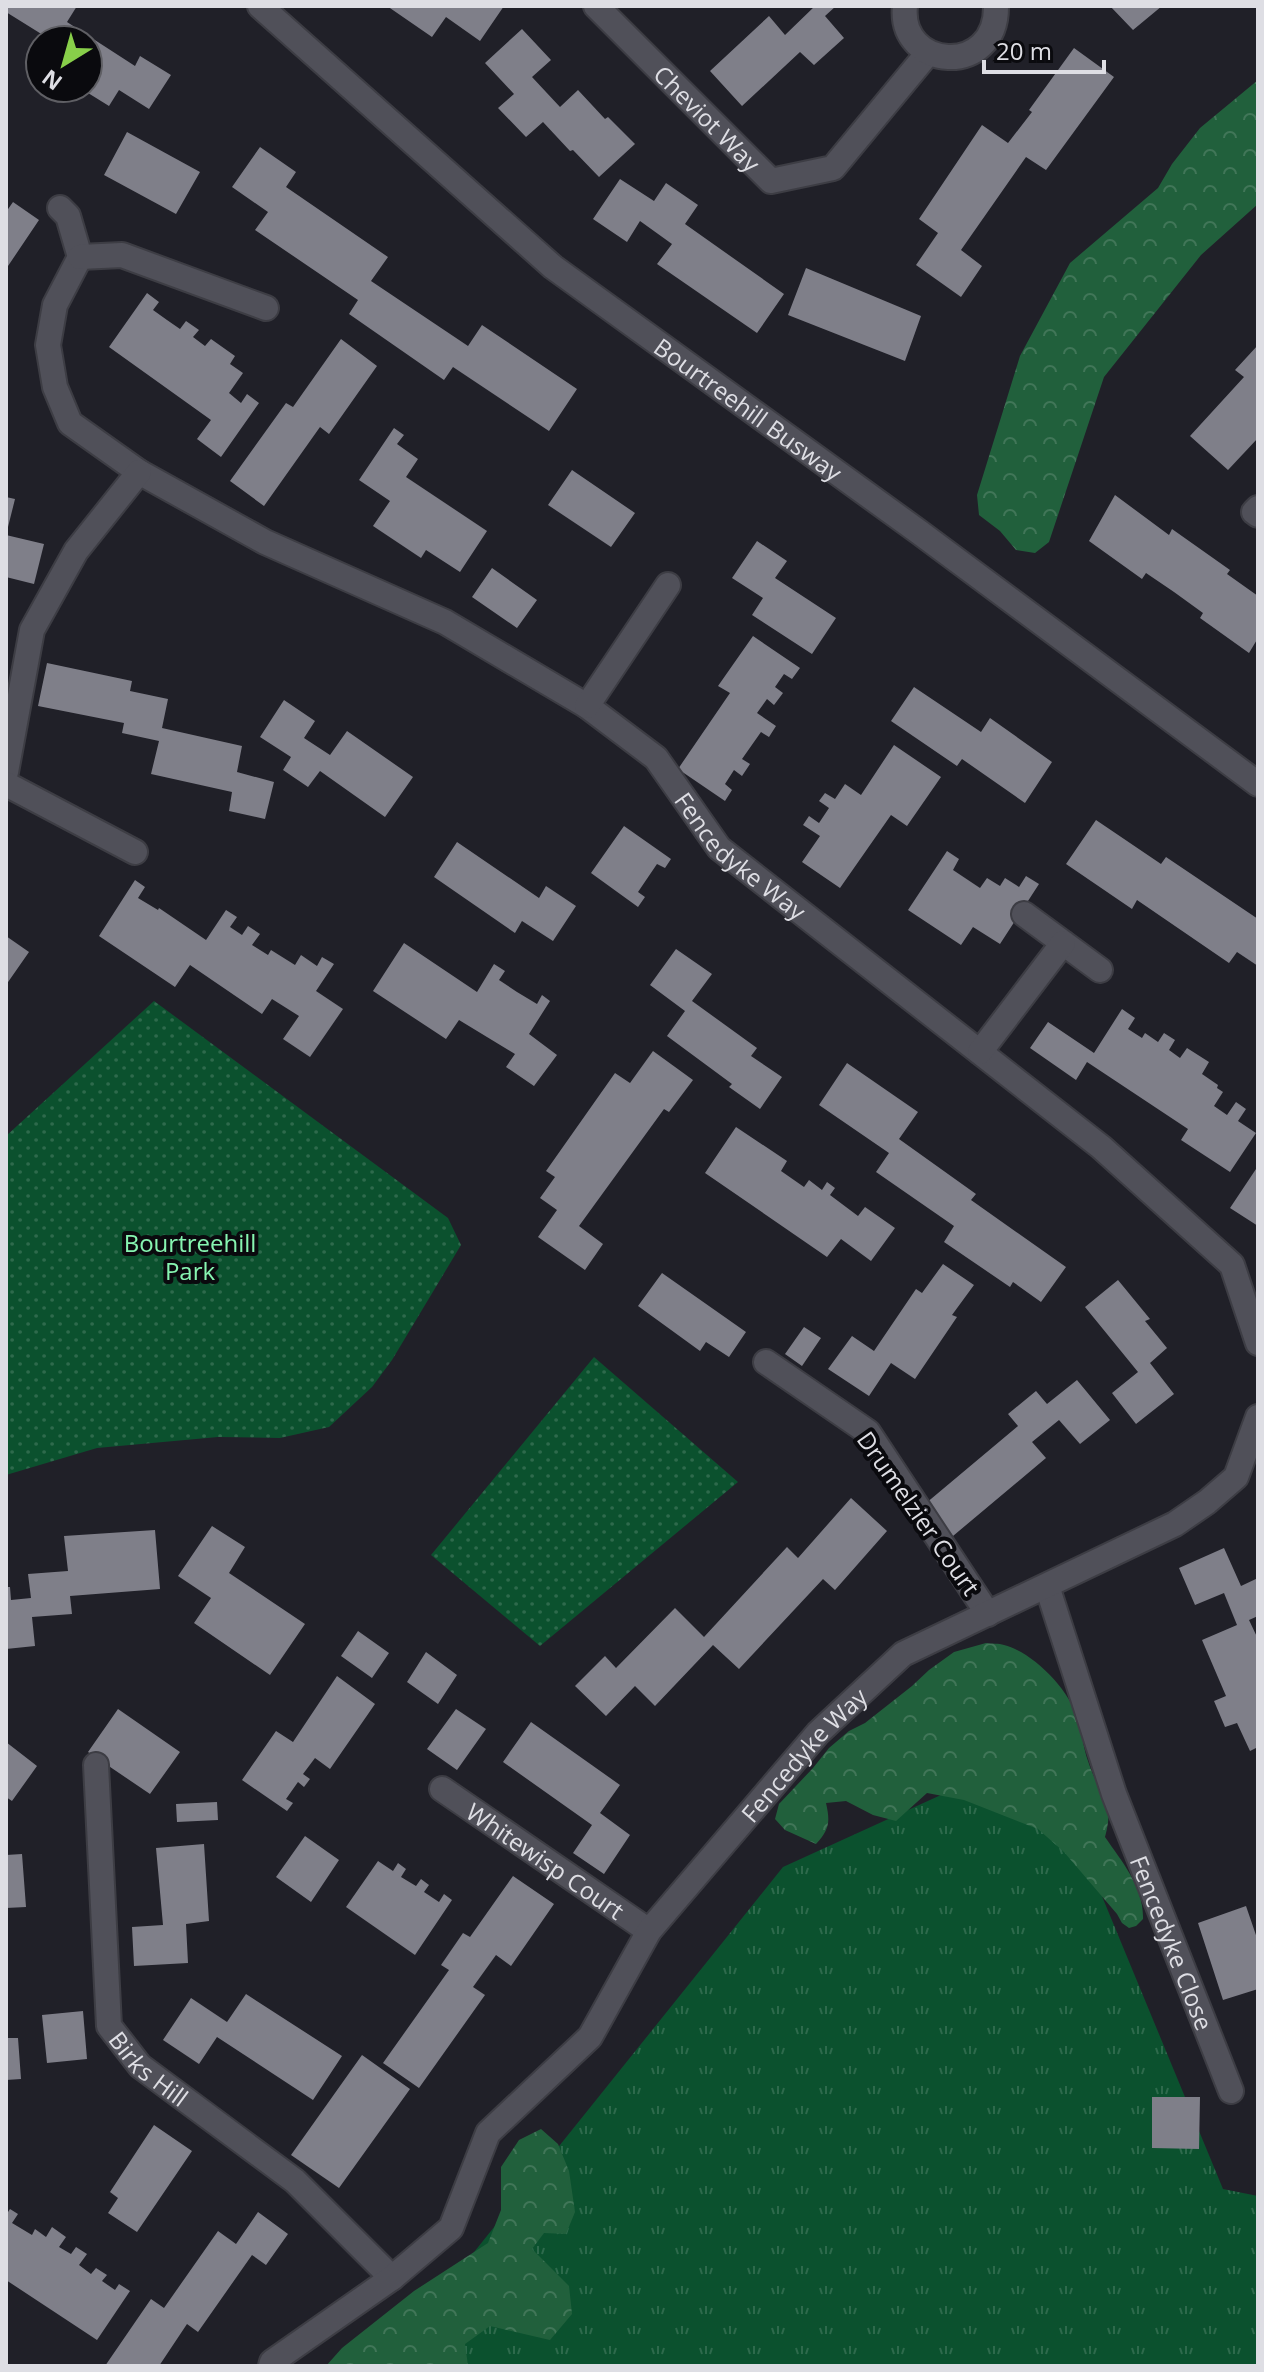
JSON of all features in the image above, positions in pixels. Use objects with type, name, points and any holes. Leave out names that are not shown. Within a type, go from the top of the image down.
[{"type":"street","name":"Bourtreehill Busway","points":[[260,6],[553,267],[932,541],[1258,784]]},
{"type":"street","name":"Cheviot Way","points":[[596,6],[771,181],[833,168],[928,53]]},
{"type":"street","points":[[905,6],[907,29],[916,42],[928,53],[949,58],[965,56],[979,48],[991,34],[996,20],[996,6]]},
{"type":"street","points":[[60,208],[68,216],[80,257],[122,255],[266,308]]},
{"type":"street","name":"Fencedyke Way","points":[[80,257],[55,305],[48,345],[55,387],[70,423],[139,472],[265,542],[445,622],[587,706],[656,758],[719,848],[1101,1147],[1232,1265],[1250,1296],[1258,1343]]},
{"type":"street","points":[[6,772],[32,630],[76,551],[139,472]]},
{"type":"street","points":[[1258,508],[1254,512],[1258,515]]},
{"type":"street","points":[[587,706],[668,585]]},
{"type":"street","points":[[6,784],[135,852]]},
{"type":"street","points":[[1024,914],[1100,970]]},
{"type":"street","points":[[980,1052],[1063,943]]},
{"type":"street","name":"Drumelzier Court","points":[[766,1362],[868,1432],[988,1614]]},
{"type":"street","name":"Fencedyke Way","points":[[392,2278],[451,2228],[488,2133],[590,2037],[649,1931],[818,1733],[903,1654],[1175,1524],[1207,1502],[1236,1477],[1258,1417]]},
{"type":"street","name":"Fencedyke Close","points":[[1047,1586],[1114,1794],[1231,2091]]},
{"type":"street","name":"Birks Hill","points":[[96,1765],[109,2026],[140,2066],[295,2181],[392,2278]]},
{"type":"street","name":"Whitewisp Court","points":[[442,1789],[649,1931]]},
{"type":"street","points":[[271,2366],[272,2362],[392,2278]]},
{"type":"green space","points":[[1258,80],[1258,204],[1201,255],[1104,377],[1049,542],[1035,553],[1016,550],[1000,531],[979,515],[977,495],[1020,356],[1070,263],[1158,188],[1200,128]]},
{"type":"green space","name":"Bourtreehill Park","points":[[154,1001],[448,1218],[461,1245],[392,1360],[372,1387],[329,1427],[280,1438],[218,1437],[97,1448],[6,1475],[6,1136]]},
{"type":"green space","points":[[594,1357],[738,1482],[540,1646],[431,1555]]},
{"type":"green space","points":[[986,1643],[1015,1649],[1038,1664],[1058,1684],[1073,1707],[1092,1773],[1107,1804],[1109,1813],[1105,1837],[1131,1875],[1140,1896],[1143,1919],[1136,1926],[1129,1928],[1122,1923],[1064,1852],[1038,1829],[964,1800],[927,1793],[896,1821],[873,1815],[846,1801],[826,1803],[828,1825],[816,1844],[785,1830],[775,1819],[779,1804],[829,1748],[849,1731],[865,1723],[954,1652]]},
{"type":"green space","points":[[1037,1739],[1223,2189],[1258,2196],[1258,2366],[371,2366],[426,2312],[783,1867],[998,1769]]},
{"type":"green space","points":[[541,2129],[558,2144],[569,2171],[575,2212],[566,2234],[544,2233],[532,2249],[569,2286],[572,2314],[550,2340],[490,2326],[465,2344],[468,2366],[326,2366],[342,2348],[414,2291],[488,2243],[501,2210],[501,2167],[519,2140]]},
{"type":"building","points":[[6,6],[77,6],[67,22],[70,24],[25,24],[6,12]]},
{"type":"building","points":[[387,6],[504,6],[480,41],[446,17],[432,37]]},
{"type":"building","points":[[815,6],[836,6],[825,16],[844,38],[814,65],[800,52],[742,106],[710,71],[769,16],[785,35]]},
{"type":"building","points":[[1110,6],[1162,6],[1133,30]]},
{"type":"building","points":[[522,29],[551,60],[532,77],[560,107],[578,90],[605,119],[608,117],[635,144],[599,177],[543,122],[526,137],[498,108],[514,94],[485,63]]},
{"type":"building","points":[[104,46],[135,66],[140,56],[171,75],[149,109],[119,90],[109,106],[104,103]]},
{"type":"building","points":[[1074,48],[1114,77],[1046,170],[1026,157],[961,250],[982,266],[961,297],[916,265],[938,233],[919,219],[982,125],[1008,143]]},
{"type":"building","points":[[127,132],[200,172],[176,214],[104,175]]},
{"type":"building","points":[[260,147],[296,172],[286,187],[388,257],[371,281],[468,346],[482,325],[577,389],[549,431],[453,367],[444,380],[349,314],[358,300],[255,230],[268,212],[232,187]]},
{"type":"building","points":[[620,179],[654,201],[666,183],[698,205],[685,224],[784,294],[757,333],[657,264],[672,244],[640,221],[627,242],[593,219]]},
{"type":"building","points":[[13,202],[39,220],[6,269],[6,212]]},
{"type":"building","points":[[806,268],[921,316],[905,361],[788,315]]},
{"type":"building","points":[[147,293],[159,302],[153,310],[180,329],[186,321],[199,330],[193,337],[205,346],[211,339],[235,356],[230,364],[243,373],[229,393],[241,403],[247,394],[259,403],[221,457],[197,439],[211,420],[109,347]]},
{"type":"building","points":[[341,339],[377,366],[329,434],[320,427],[264,506],[230,481],[286,403],[293,407]]},
{"type":"building","points":[[1258,345],[1258,438],[1228,470],[1190,436],[1244,377],[1235,370]]},
{"type":"building","points":[[394,428],[404,435],[397,444],[418,459],[406,477],[487,531],[460,572],[426,550],[421,558],[373,526],[390,501],[359,480]]},
{"type":"building","points":[[572,470],[635,513],[611,547],[548,505]]},
{"type":"building","points":[[1115,495],[1169,535],[1172,529],[1230,570],[1227,574],[1258,596],[1258,638],[1249,653],[1200,618],[1203,613],[1174,592],[1146,573],[1142,579],[1089,541]]},
{"type":"building","points":[[6,497],[15,499],[7,531],[6,530]]},
{"type":"building","points":[[6,535],[44,544],[34,584],[6,577]]},
{"type":"building","points":[[757,541],[787,561],[775,578],[836,618],[812,654],[752,615],[763,598],[732,578]]},
{"type":"building","points":[[492,568],[537,600],[517,628],[472,597]]},
{"type":"building","points":[[753,636],[800,668],[792,679],[784,674],[775,687],[783,693],[774,705],[767,699],[757,713],[776,726],[769,737],[761,732],[742,759],[750,764],[742,776],[734,770],[725,784],[732,790],[725,801],[678,769],[730,693],[718,686]]},
{"type":"building","points":[[47,663],[132,681],[130,691],[168,699],[162,728],[242,746],[237,772],[274,782],[265,819],[229,811],[232,792],[151,774],[159,741],[122,733],[124,723],[38,706]]},
{"type":"building","points":[[914,687],[981,732],[990,718],[1052,762],[1025,803],[962,759],[957,766],[891,721]]},
{"type":"building","points":[[284,700],[315,721],[304,738],[330,755],[347,731],[413,777],[385,817],[320,771],[308,787],[283,770],[291,757],[260,737]]},
{"type":"building","points":[[894,745],[941,777],[907,826],[891,815],[840,888],[802,862],[820,836],[803,825],[809,816],[819,823],[829,808],[819,801],[825,793],[835,799],[845,784],[861,795]]},
{"type":"building","points":[[1096,820],[1161,864],[1166,857],[1258,919],[1258,966],[1237,952],[1229,963],[1137,900],[1132,909],[1066,864]]},
{"type":"building","points":[[624,826],[671,859],[665,868],[657,864],[638,892],[645,897],[638,907],[591,873]]},
{"type":"building","points":[[457,842],[539,898],[546,886],[576,906],[553,941],[522,921],[515,933],[434,877]]},
{"type":"building","points":[[947,851],[959,859],[953,870],[980,888],[987,878],[1000,886],[1005,878],[1019,887],[1026,876],[1039,884],[1000,944],[973,927],[961,945],[908,910]]},
{"type":"building","points":[[135,880],[145,887],[138,898],[159,908],[206,940],[226,910],[237,917],[230,927],[242,935],[248,926],[260,934],[252,945],[268,955],[271,950],[295,965],[301,955],[317,966],[322,957],[334,964],[316,991],[343,1009],[310,1057],[283,1039],[299,1016],[272,999],[262,1014],[190,965],[175,987],[99,936]]},
{"type":"building","points":[[6,936],[29,952],[6,985]]},
{"type":"building","points":[[404,943],[477,992],[494,964],[505,971],[499,980],[517,992],[537,1004],[542,995],[550,1001],[529,1034],[557,1055],[534,1086],[506,1067],[515,1054],[459,1020],[446,1039],[373,991]]},
{"type":"building","points":[[676,949],[712,974],[692,1001],[757,1048],[751,1056],[782,1077],[760,1109],[667,1036],[685,1011],[650,985]]},
{"type":"building","points":[[1122,1009],[1135,1018],[1128,1029],[1142,1038],[1145,1033],[1158,1042],[1164,1033],[1175,1040],[1169,1050],[1180,1058],[1187,1048],[1209,1062],[1202,1074],[1223,1092],[1214,1106],[1227,1115],[1236,1102],[1246,1109],[1238,1121],[1256,1133],[1230,1172],[1181,1140],[1188,1129],[1087,1062],[1076,1080],[1030,1048],[1048,1022],[1094,1053]]},
{"type":"building","points":[[653,1051],[693,1080],[669,1112],[664,1109],[579,1226],[603,1244],[585,1270],[538,1237],[557,1210],[540,1198],[555,1177],[546,1171],[615,1073],[630,1083]]},
{"type":"building","points":[[847,1063],[918,1112],[899,1139],[976,1194],[971,1200],[1066,1267],[1041,1302],[1013,1282],[1010,1287],[944,1242],[954,1226],[876,1172],[889,1153],[819,1105]]},
{"type":"building","points":[[736,1127],[787,1161],[781,1171],[804,1187],[809,1180],[822,1190],[827,1182],[835,1188],[830,1195],[858,1216],[865,1207],[895,1228],[871,1261],[841,1239],[827,1257],[705,1173]]},
{"type":"building","points":[[1258,1166],[1258,1226],[1230,1208]]},
{"type":"building","points":[[943,1264],[974,1285],[952,1315],[957,1317],[915,1379],[891,1363],[869,1396],[828,1369],[852,1336],[874,1351],[916,1289],[922,1293]]},
{"type":"building","points":[[662,1273],[746,1332],[729,1357],[706,1342],[700,1351],[638,1306]]},
{"type":"building","points":[[1118,1280],[1150,1319],[1145,1321],[1167,1348],[1150,1363],[1174,1394],[1136,1424],[1112,1393],[1138,1372],[1085,1307]]},
{"type":"building","points":[[804,1327],[821,1338],[802,1366],[785,1354]]},
{"type":"building","points":[[1077,1380],[1110,1420],[1080,1444],[1059,1420],[1032,1442],[1046,1458],[953,1536],[925,1504],[1018,1426],[1008,1414],[1036,1391],[1047,1404]]},
{"type":"building","points":[[851,1498],[887,1531],[835,1590],[823,1579],[739,1669],[713,1645],[655,1706],[635,1686],[606,1716],[575,1686],[605,1656],[616,1668],[675,1608],[704,1637],[787,1547],[798,1558]]},
{"type":"building","points":[[212,1526],[245,1547],[229,1573],[305,1624],[270,1675],[194,1623],[211,1598],[178,1576]]},
{"type":"building","points":[[155,1530],[160,1589],[70,1596],[72,1614],[32,1617],[35,1646],[6,1649],[6,1587],[10,1587],[11,1600],[31,1598],[28,1574],[68,1571],[64,1536]]},
{"type":"building","points":[[1224,1548],[1241,1586],[1258,1578],[1258,1616],[1249,1620],[1258,1639],[1258,1747],[1250,1751],[1237,1723],[1225,1727],[1214,1701],[1226,1696],[1202,1640],[1237,1625],[1224,1593],[1195,1605],[1179,1568]]},
{"type":"building","points":[[358,1631],[389,1653],[372,1678],[341,1656]]},
{"type":"building","points":[[426,1652],[457,1675],[438,1704],[407,1682]]},
{"type":"building","points":[[337,1676],[375,1704],[330,1769],[315,1758],[303,1774],[310,1779],[304,1787],[298,1782],[286,1799],[293,1803],[287,1811],[242,1780],[276,1731],[293,1742]]},
{"type":"building","points":[[118,1709],[180,1752],[150,1794],[88,1752]]},
{"type":"building","points":[[456,1709],[486,1729],[457,1770],[427,1749]]},
{"type":"building","points":[[531,1722],[620,1785],[600,1813],[630,1835],[604,1874],[573,1853],[592,1825],[503,1762]]},
{"type":"building","points":[[6,1742],[37,1766],[12,1801],[6,1797]]},
{"type":"building","points":[[217,1802],[218,1820],[177,1822],[176,1804]]},
{"type":"building","points":[[305,1836],[339,1860],[311,1902],[276,1877]]},
{"type":"building","points":[[204,1844],[209,1921],[186,1924],[188,1963],[134,1966],[132,1927],[163,1925],[156,1848]]},
{"type":"building","points":[[22,1854],[26,1907],[6,1908],[6,1855]]},
{"type":"building","points":[[378,1861],[393,1871],[398,1863],[406,1869],[401,1877],[416,1886],[421,1879],[429,1885],[424,1892],[439,1902],[444,1894],[452,1900],[415,1955],[346,1907]]},
{"type":"building","points":[[513,1876],[554,1904],[511,1966],[496,1955],[473,1987],[485,1995],[419,2088],[383,2063],[449,1970],[441,1965],[463,1933],[470,1937]]},
{"type":"building","points":[[1246,1906],[1258,1941],[1258,1989],[1223,2000],[1198,1923]]},
{"type":"building","points":[[246,1994],[342,2056],[313,2100],[217,2037],[199,2064],[163,2040],[191,1998],[227,2022]]},
{"type":"building","points":[[83,2011],[87,2059],[47,2063],[42,2015]]},
{"type":"building","points":[[6,2038],[18,2038],[21,2079],[6,2080]]},
{"type":"building","points":[[362,2055],[410,2089],[339,2188],[291,2155]]},
{"type":"building","points":[[1152,2097],[1200,2097],[1199,2149],[1152,2148]]},
{"type":"building","points":[[154,2125],[192,2151],[137,2232],[108,2213],[118,2198],[110,2192]]},
{"type":"building","points":[[10,2209],[18,2214],[12,2223],[32,2235],[35,2229],[46,2237],[52,2227],[66,2237],[59,2247],[71,2254],[76,2247],[87,2254],[79,2265],[91,2274],[96,2268],[107,2275],[102,2281],[115,2290],[119,2284],[130,2291],[97,2340],[6,2280],[6,2215]]},
{"type":"building","points":[[258,2212],[288,2234],[266,2265],[252,2255],[198,2332],[187,2324],[159,2366],[105,2366],[151,2299],[164,2308],[218,2231],[236,2244]]}]
